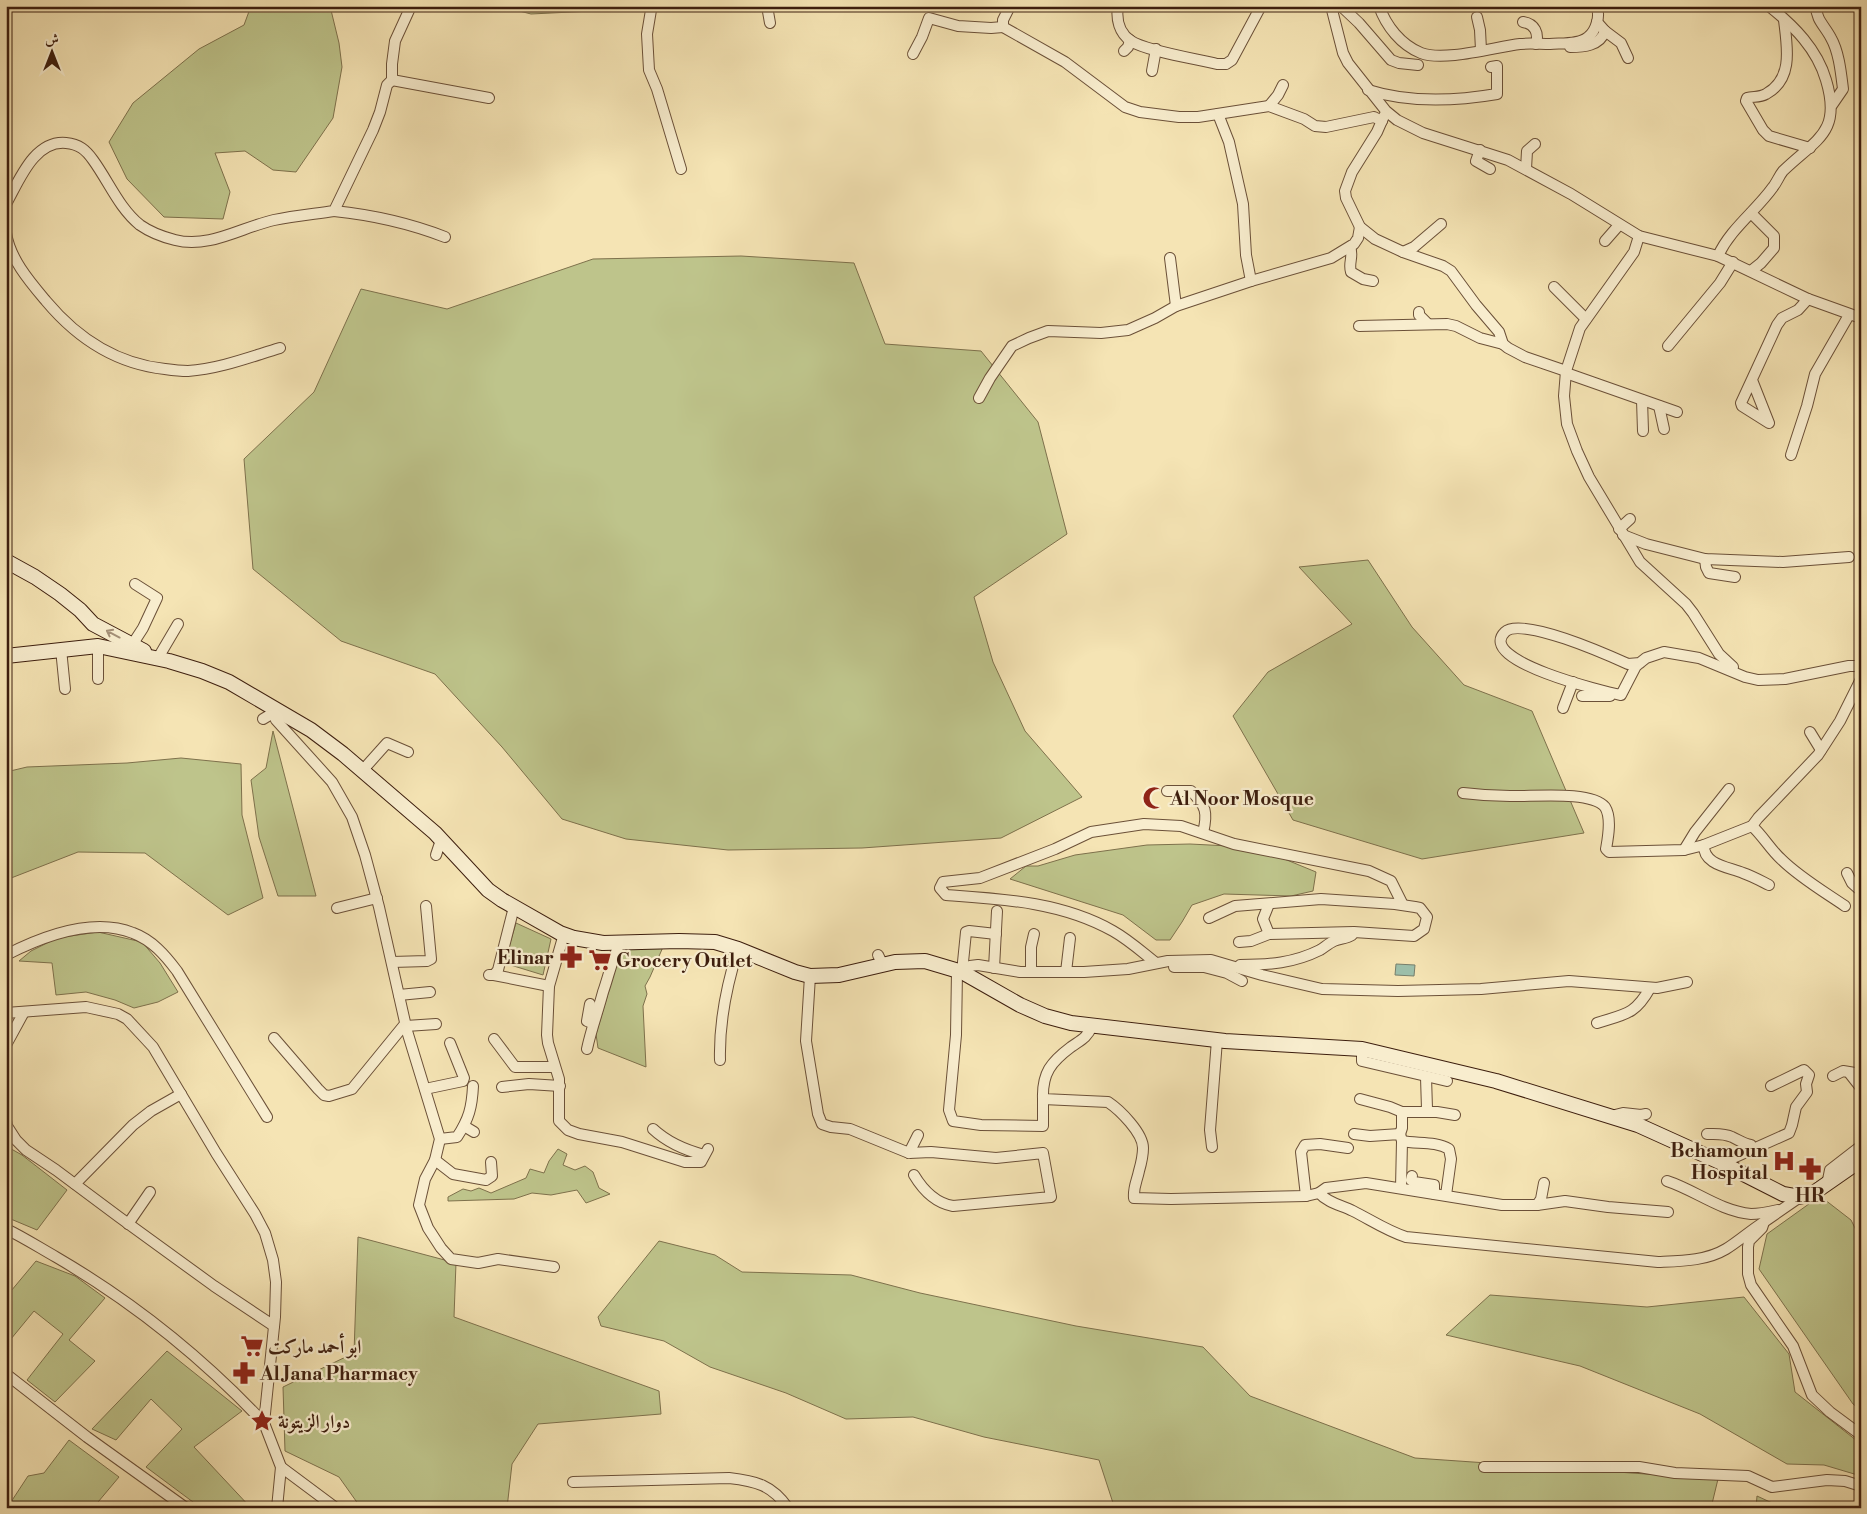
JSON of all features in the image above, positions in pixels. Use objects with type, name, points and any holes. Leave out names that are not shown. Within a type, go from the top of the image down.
[{"type":"main road","points":[[6,561],[35,576],[53,589],[80,610],[93,624],[157,658]]},
{"type":"main road","points":[[93,624],[95,646]]},
{"type":"main road","points":[[6,656],[95,646],[157,658],[202,671],[229,682],[272,709],[311,730],[362,771],[441,840],[488,890],[514,907],[564,934],[589,942],[705,941],[738,948],[795,972],[810,976],[839,975],[880,960],[925,961],[962,972],[1020,1006],[1045,1016],[1092,1026],[1217,1040],[1362,1049],[1487,1079],[1610,1116],[1638,1126],[1722,1163],[1771,1189],[1800,1197],[1815,1192],[1827,1185],[1861,1160]]},
{"type":"street","points":[[334,212],[373,130],[387,85],[392,80],[395,41],[411,6]]},
{"type":"street","points":[[654,6],[651,10],[647,34],[649,70],[657,89],[681,169]]},
{"type":"street","points":[[767,6],[770,23]]},
{"type":"street","points":[[1002,27],[1003,20],[1010,6]]},
{"type":"street","points":[[1118,6],[1116,17],[1120,28],[1130,40],[1156,49],[1217,64],[1226,64],[1232,60],[1261,6]]},
{"type":"street","points":[[1330,6],[1343,53],[1384,116]]},
{"type":"street","points":[[1341,6],[1359,23],[1391,60],[1418,66]]},
{"type":"street","points":[[1378,6],[1394,33],[1422,53],[1447,55],[1522,44],[1579,41],[1588,38],[1597,22],[1599,11],[1596,6]]},
{"type":"street","points":[[1769,6],[1798,32],[1819,61],[1826,79],[1832,105]]},
{"type":"street","points":[[1718,256],[1724,242],[1773,187],[1782,173],[1821,138],[1828,125],[1832,105],[1843,89],[1832,38],[1816,15],[1816,6]]},
{"type":"street","points":[[1476,17],[1480,30],[1481,50]]},
{"type":"street","points":[[913,54],[929,18],[958,26],[1002,27],[1065,62],[1125,107],[1154,114],[1179,117],[1218,114],[1269,106],[1320,126],[1338,125],[1384,116],[1397,120],[1423,133],[1508,160],[1571,194],[1639,236],[1718,256],[1808,299],[1861,318]]},
{"type":"street","points":[[1784,20],[1788,55],[1786,70],[1773,89],[1758,97],[1747,98],[1746,101],[1763,130],[1769,136],[1810,148]]},
{"type":"street","points":[[1523,22],[1528,22],[1536,29],[1536,44]]},
{"type":"street","points":[[1597,22],[1604,31],[1621,44],[1628,58]]},
{"type":"street","points":[[1522,44],[1526,49],[1582,48],[1594,44],[1603,36],[1604,31]]},
{"type":"street","points":[[1124,50],[1128,47],[1130,40]]},
{"type":"street","points":[[1152,71],[1156,49]]},
{"type":"street","points":[[1367,89],[1388,95],[1423,99],[1497,94],[1496,66],[1491,67]]},
{"type":"street","points":[[392,80],[489,98]]},
{"type":"street","points":[[1269,106],[1283,85]]},
{"type":"street","points":[[1218,114],[1229,142],[1243,204],[1246,254],[1251,280]]},
{"type":"street","points":[[1384,116],[1352,172],[1345,191],[1360,227],[1375,239],[1403,252],[1434,262],[1451,271],[1498,332],[1503,344]]},
{"type":"street","points":[[6,204],[21,177],[43,148],[58,142],[73,143],[86,150],[115,197],[128,213],[147,229],[176,241],[196,242],[212,240],[275,220],[334,212],[392,220],[445,237]]},
{"type":"street","points":[[1526,169],[1527,150],[1535,144]]},
{"type":"street","points":[[1480,150],[1476,161],[1490,169]]},
{"type":"street","points":[[1751,213],[1774,236],[1774,248],[1751,271]]},
{"type":"street","points":[[1403,252],[1414,247],[1441,224]]},
{"type":"street","points":[[1604,241],[1619,225]]},
{"type":"street","points":[[979,398],[1012,346],[1029,338],[1048,331],[1117,332],[1128,330],[1176,306],[1251,280],[1331,258],[1350,247],[1358,238],[1360,227]]},
{"type":"street","points":[[6,233],[19,266],[58,315],[74,331],[97,346],[130,363],[147,367],[186,371],[216,367],[280,348]]},
{"type":"street","points":[[1639,236],[1634,252],[1594,311],[1580,328],[1566,372],[1565,410],[1572,438],[1589,477],[1640,562],[1693,613],[1716,658],[1740,673],[1758,680],[1785,679],[1849,666],[1861,666]]},
{"type":"street","points":[[1350,247],[1352,255],[1349,266],[1351,272],[1363,279],[1373,281]]},
{"type":"street","points":[[1170,258],[1176,306]]},
{"type":"street","points":[[1668,346],[1720,283],[1733,262]]},
{"type":"street","points":[[1554,287],[1586,319]]},
{"type":"street","points":[[1752,380],[1777,325],[1782,318],[1798,310],[1808,299]]},
{"type":"street","points":[[1419,312],[1419,315],[1426,324]]},
{"type":"street","points":[[1791,454],[1807,406],[1815,374],[1849,315]]},
{"type":"street","points":[[1360,326],[1426,324],[1456,326],[1480,338],[1503,344],[1526,357],[1677,412]]},
{"type":"street","points":[[1642,400],[1643,431]]},
{"type":"street","points":[[1659,406],[1664,429]]},
{"type":"street","points":[[1621,532],[1630,519]]},
{"type":"street","points":[[1621,532],[1646,544],[1705,559],[1784,562],[1849,557]]},
{"type":"street","points":[[1705,559],[1709,573],[1735,577]]},
{"type":"street","points":[[132,645],[157,598],[135,584]]},
{"type":"street","points":[[157,658],[178,624]]},
{"type":"street","points":[[1618,694],[1587,687],[1525,665],[1510,656],[1501,642],[1503,635],[1507,630],[1513,628],[1537,630],[1628,664],[1640,663]]},
{"type":"street","points":[[95,646],[98,679]]},
{"type":"street","points":[[61,649],[65,689]]},
{"type":"street","points":[[1582,696],[1606,698],[1618,694],[1621,695],[1636,666],[1646,658],[1664,652],[1699,658],[1716,658]]},
{"type":"street","points":[[1463,793],[1508,796],[1560,795],[1593,800],[1600,803],[1606,809],[1608,837],[1606,849],[1610,852],[1684,850],[1704,845],[1752,826],[1821,750],[1840,721],[1861,679]]},
{"type":"street","points":[[1563,708],[1572,682]]},
{"type":"street","points":[[263,719],[272,709],[276,720],[322,770],[344,802],[358,831],[377,898],[406,1025],[440,1139],[435,1160],[424,1179],[419,1205],[428,1228],[451,1259],[478,1263],[498,1259],[554,1267]]},
{"type":"street","points":[[1810,732],[1821,750]]},
{"type":"street","points":[[362,771],[387,743],[408,752]]},
{"type":"street","points":[[1684,850],[1695,832],[1730,789]]},
{"type":"street","points":[[1167,791],[1190,791],[1202,802],[1206,818],[1203,833]]},
{"type":"street","points":[[1242,981],[1227,973],[1204,967],[1164,967],[1154,964],[1113,931],[1062,909],[1009,899],[946,895],[940,888],[943,882],[980,878],[1055,849],[1092,832],[1144,824],[1181,826],[1234,844],[1369,871],[1391,881],[1403,905]]},
{"type":"street","points":[[1752,826],[1790,868],[1845,906]]},
{"type":"street","points":[[436,856],[441,840]]},
{"type":"street","points":[[1704,845],[1706,855],[1718,864],[1744,873],[1769,885]]},
{"type":"street","points":[[1847,873],[1852,883],[1861,891]]},
{"type":"street","points":[[337,908],[377,898]]},
{"type":"street","points":[[1208,918],[1236,906],[1321,899],[1420,908],[1424,912],[1426,923],[1420,934],[1414,936],[1354,932],[1269,934],[1251,941],[1239,942]]},
{"type":"street","points":[[1269,904],[1263,919],[1269,934]]},
{"type":"street","points":[[392,965],[431,959],[426,906]]},
{"type":"street","points":[[514,907],[498,970],[491,975],[549,986]]},
{"type":"street","points":[[994,968],[997,911]]},
{"type":"street","points":[[6,955],[52,936],[99,926],[133,932],[143,938],[163,953],[182,978],[267,1118]]},
{"type":"street","points":[[996,934],[966,932],[949,1110],[953,1121],[981,1125],[1043,1126],[1045,1075],[1050,1066],[1088,1036],[1092,1026]]},
{"type":"street","points":[[1233,965],[1275,965],[1299,959],[1322,949],[1335,940],[1347,938],[1354,932]]},
{"type":"street","points":[[564,934],[549,986],[547,1035],[560,1086],[559,1121],[568,1130],[579,1134],[622,1142],[685,1162],[701,1162],[706,1152],[682,1149],[653,1129]]},
{"type":"street","points":[[1031,972],[1031,947],[1034,934]]},
{"type":"street","points":[[1066,972],[1070,938]]},
{"type":"street","points":[[587,1049],[592,1023],[597,1014],[612,960],[620,943]]},
{"type":"street","points":[[720,1060],[720,1045],[730,972],[738,948]]},
{"type":"street","points":[[962,972],[970,966],[978,965],[1031,972],[1066,972],[1114,970],[1168,961],[1211,960],[1262,975],[1322,989],[1436,991],[1569,981],[1650,988],[1687,982]]},
{"type":"street","points":[[392,965],[428,967]]},
{"type":"street","points":[[810,976],[806,1041],[818,1114],[822,1124],[850,1129],[909,1153],[930,1152],[996,1158],[1043,1153],[1051,1197],[953,1206],[944,1204],[922,1190],[914,1175]]},
{"type":"street","points":[[1597,1023],[1630,1013],[1644,1000],[1650,988]]},
{"type":"street","points":[[399,995],[430,992]]},
{"type":"street","points":[[590,1004],[587,1022],[592,1023]]},
{"type":"street","points":[[6,1013],[86,1007],[118,1014],[135,1026],[153,1047],[265,1233],[274,1260],[276,1282],[274,1326],[264,1423]]},
{"type":"street","points":[[6,1045],[24,1012]]},
{"type":"street","points":[[274,1038],[318,1089],[324,1095],[329,1096],[352,1089],[406,1025],[436,1024]]},
{"type":"street","points":[[494,1039],[515,1067],[554,1067]]},
{"type":"street","points":[[1212,1147],[1210,1130],[1217,1040]]},
{"type":"street","points":[[425,1089],[463,1081],[464,1078],[450,1043]]},
{"type":"street","points":[[1362,1049],[1362,1061],[1447,1081]]},
{"type":"street","points":[[1722,1163],[1788,1133],[1792,1126],[1796,1107],[1807,1092],[1806,1084],[1809,1076],[1804,1070],[1771,1086]]},
{"type":"street","points":[[1833,1076],[1843,1071],[1856,1074],[1861,1088]]},
{"type":"street","points":[[1426,1077],[1427,1109]]},
{"type":"street","points":[[502,1086],[529,1084],[560,1086]]},
{"type":"street","points":[[440,1139],[457,1136],[464,1126],[472,1107],[473,1086]]},
{"type":"street","points":[[75,1184],[126,1138],[151,1111],[181,1094]]},
{"type":"street","points":[[1043,1099],[1108,1102],[1116,1107],[1133,1124],[1144,1146],[1139,1174],[1133,1188],[1134,1198],[1306,1196],[1319,1193],[1326,1188],[1353,1183],[1366,1183],[1502,1205],[1537,1205],[1566,1201],[1668,1212]]},
{"type":"street","points":[[1360,1099],[1402,1112],[1437,1112],[1455,1115]]},
{"type":"street","points":[[1401,1188],[1402,1112]]},
{"type":"street","points":[[1610,1116],[1623,1113],[1646,1114]]},
{"type":"street","points":[[7,1124],[16,1140],[26,1150],[214,1286],[274,1326]]},
{"type":"street","points":[[464,1126],[474,1132]]},
{"type":"street","points":[[1354,1134],[1401,1137],[1442,1145],[1449,1149],[1451,1159],[1446,1195]]},
{"type":"street","points":[[1706,1134],[1732,1136],[1744,1144],[1751,1145],[1753,1150]]},
{"type":"street","points":[[909,1153],[918,1135]]},
{"type":"street","points":[[1306,1196],[1301,1152],[1305,1145],[1320,1144],[1348,1148]]},
{"type":"street","points":[[1827,1185],[1830,1170],[1861,1146]]},
{"type":"street","points":[[435,1160],[453,1174],[486,1180],[492,1176],[491,1162]]},
{"type":"street","points":[[1412,1176],[1411,1180],[1414,1182],[1434,1185],[1434,1194]]},
{"type":"street","points":[[1667,1181],[1715,1203],[1750,1214],[1779,1210]]},
{"type":"street","points":[[1537,1205],[1541,1198],[1544,1183]]},
{"type":"street","points":[[128,1224],[150,1192]]},
{"type":"street","points":[[1319,1193],[1326,1200],[1355,1212],[1394,1233],[1417,1239],[1658,1262],[1690,1261],[1725,1249],[1800,1197]]},
{"type":"street","points":[[1764,1222],[1762,1228],[1749,1241],[1748,1274],[1751,1285],[1793,1346],[1812,1395],[1830,1412],[1861,1435]]},
{"type":"street","points":[[6,1229],[78,1270],[153,1322],[206,1366],[264,1423],[280,1467],[277,1508]]},
{"type":"street","points":[[6,1374],[87,1437],[186,1508]]},
{"type":"street","points":[[1484,1467],[1639,1466],[1674,1473],[1748,1476],[1772,1486],[1827,1480],[1845,1481],[1861,1486]]},
{"type":"street","points":[[280,1467],[336,1508]]},
{"type":"street","points":[[573,1482],[730,1478],[744,1480],[769,1488],[777,1494],[788,1508]]},
{"type":"green space","points":[[251,6],[330,6],[339,43],[342,67],[333,118],[296,172],[273,170],[245,151],[215,153],[230,192],[223,219],[164,217],[127,179],[109,142],[133,103],[199,49],[244,25]]},
{"type":"green space","points":[[500,6],[638,6],[632,9],[531,14]]},
{"type":"green space","points":[[741,256],[854,263],[885,344],[981,351],[1038,422],[1067,534],[974,597],[993,662],[1025,731],[1082,797],[1001,838],[862,848],[728,850],[626,839],[562,819],[502,747],[435,674],[341,641],[253,569],[244,459],[314,392],[361,289],[447,309],[593,259]]},
{"type":"green space","points":[[1368,560],[1412,627],[1464,685],[1532,711],[1584,833],[1422,859],[1293,820],[1233,716],[1268,672],[1352,624],[1299,567]]},
{"type":"green space","points":[[273,731],[316,896],[278,896],[259,837],[251,780],[266,768]]},
{"type":"green space","points":[[181,758],[241,764],[242,815],[263,898],[228,915],[145,853],[78,852],[6,880],[6,772],[27,767],[127,763]]},
{"type":"green space","points":[[1190,844],[1229,846],[1282,858],[1316,872],[1313,891],[1291,896],[1224,894],[1192,905],[1170,940],[1156,940],[1123,915],[1010,879],[1026,866],[1038,866],[1075,855],[1147,845]]},
{"type":"green space","points":[[516,923],[551,939],[543,975],[504,963]]},
{"type":"green space","points":[[98,932],[142,942],[160,963],[178,992],[158,1002],[134,1008],[115,1000],[86,992],[56,995],[52,963],[19,961],[31,951],[57,938]]},
{"type":"green space","points":[[663,947],[645,986],[647,994],[643,1006],[646,1067],[598,1048],[596,1034],[621,950]]},
{"type":"green space","points":[[6,1146],[22,1155],[67,1190],[37,1230],[6,1217]]},
{"type":"green space","points":[[558,1149],[567,1154],[563,1165],[575,1170],[585,1166],[593,1172],[599,1188],[610,1194],[586,1203],[577,1190],[551,1195],[532,1193],[514,1199],[448,1201],[448,1197],[463,1189],[471,1191],[479,1188],[491,1193],[526,1178],[530,1169],[544,1173],[549,1161]]},
{"type":"green space","points":[[1820,1196],[1851,1220],[1861,1240],[1861,1410],[1853,1404],[1759,1269],[1767,1234]]},
{"type":"green space","points":[[358,1237],[456,1263],[454,1317],[659,1391],[661,1414],[538,1424],[512,1464],[507,1508],[361,1508],[339,1477],[285,1451],[283,1387],[354,1353]]},
{"type":"green space","points":[[659,1241],[715,1255],[742,1272],[851,1275],[920,1293],[1076,1326],[1203,1347],[1250,1396],[1415,1458],[1718,1479],[1711,1508],[1112,1508],[1113,1503],[1099,1460],[984,1437],[913,1417],[846,1419],[786,1393],[710,1367],[664,1341],[601,1326],[598,1317]]},
{"type":"green space","points":[[36,1261],[75,1276],[105,1298],[69,1340],[95,1361],[55,1402],[27,1380],[63,1334],[34,1311],[6,1345],[6,1297]]},
{"type":"green space","points":[[1490,1295],[1647,1307],[1744,1297],[1789,1354],[1795,1392],[1861,1444],[1861,1476],[1824,1465],[1787,1464],[1700,1414],[1580,1366],[1446,1335]]},
{"type":"green space","points":[[167,1351],[242,1411],[194,1447],[251,1508],[201,1508],[146,1467],[182,1429],[151,1399],[116,1440],[92,1429]]},
{"type":"green space","points":[[69,1440],[119,1477],[93,1508],[7,1508],[28,1476],[44,1473]]},
{"type":"green space","points":[[1757,1496],[1783,1508],[1756,1508]]},
{"type":"shaded area","points":[[1396,964],[1415,965],[1414,976],[1395,975]]},
{"type":"place","name":"Al Noor Mosque","points":[[1154,798]]},
{"type":"place","name":"Elinar","points":[[571,957]]},
{"type":"place","name":"Grocery Outlet","points":[[600,960]]},
{"type":"place","name":"Bchamoun Hospital","points":[[1784,1161]]},
{"type":"place","name":"HR","points":[[1810,1169]]},
{"type":"place","name":"ابو أحمد ماركت","points":[[252,1346]]},
{"type":"place","name":"Al Jana Pharmacy","points":[[244,1373]]},
{"type":"place","name":"دوار الزيتونة","points":[[262,1421]]}]
